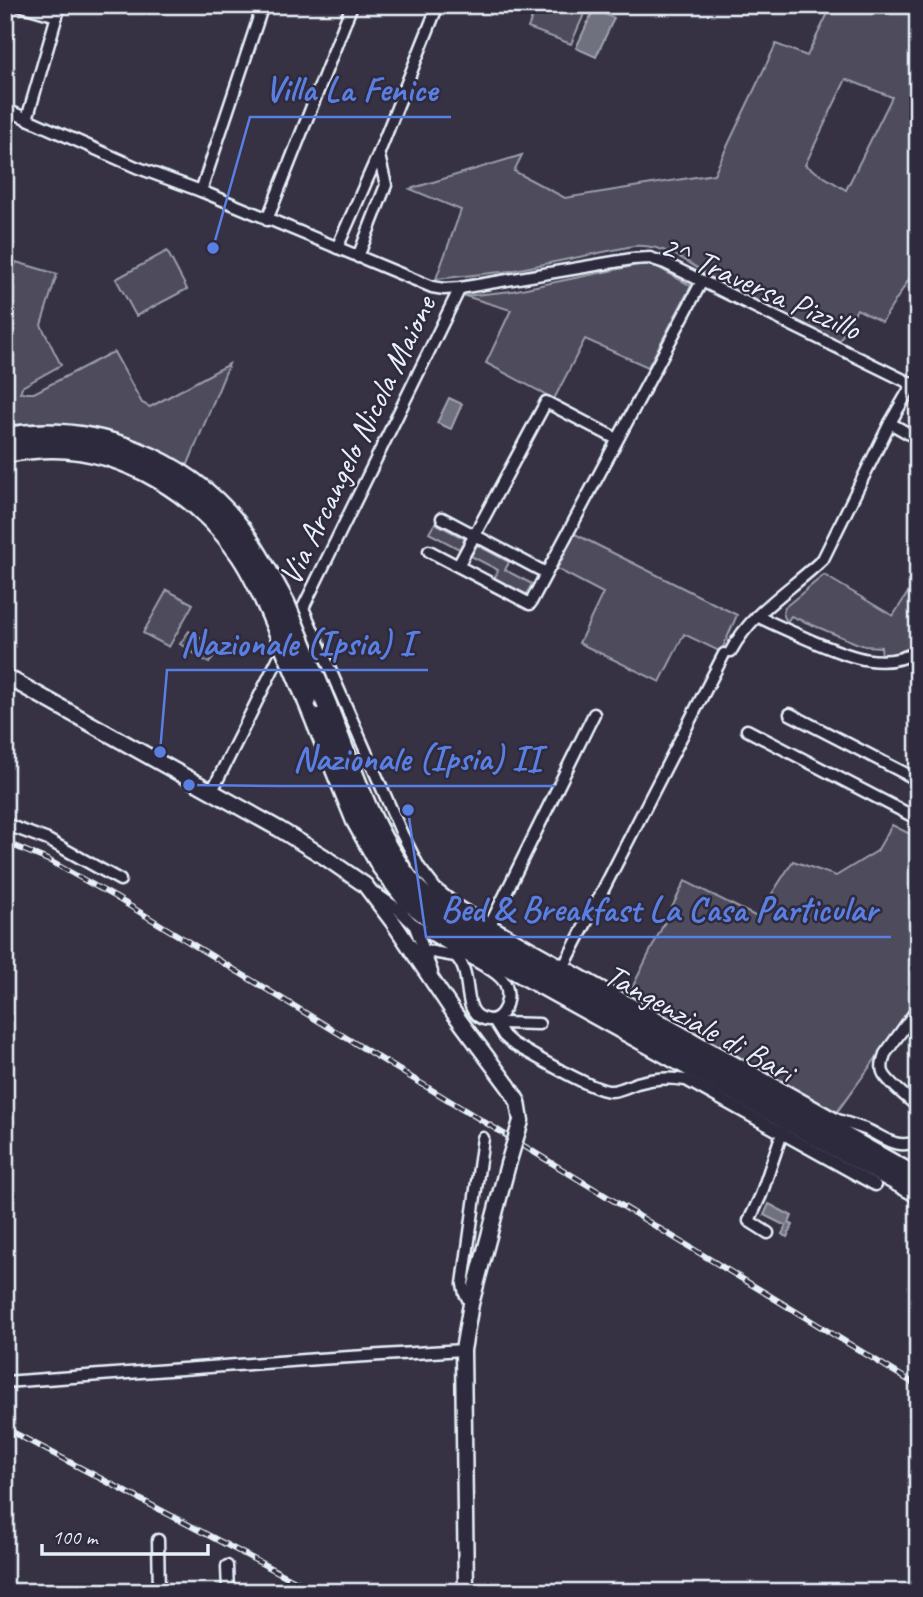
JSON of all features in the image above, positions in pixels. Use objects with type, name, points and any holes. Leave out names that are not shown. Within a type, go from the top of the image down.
[{"type":"highway","name":"Tangenziale di Bari","points":[[5,437],[39,433],[80,435],[115,444],[164,464],[189,480],[206,493],[239,527],[256,550],[307,700],[356,821],[381,866],[407,900],[443,928],[477,949],[918,1194]]},
{"type":"highway","name":"Tangenziale di Bari","points":[[5,453],[54,448],[110,458],[138,468],[161,480],[199,509],[224,534],[277,607],[327,705],[370,815],[395,859],[419,890],[451,916],[918,1178]]},
{"type":"highway","points":[[827,1126],[866,1139],[918,1166]]},
{"type":"street","points":[[19,5],[57,16]]},
{"type":"street","points":[[27,119],[60,5]]},
{"type":"street","points":[[201,191],[263,5]]},
{"type":"street","points":[[267,220],[352,5]]},
{"type":"street","points":[[338,248],[379,155],[438,5]]},
{"type":"street","name":"Via Arcangelo Nicola Maione","points":[[5,109],[136,167],[201,191],[432,288],[460,288],[212,791]]},
{"type":"street","points":[[358,257],[386,185],[379,155]]},
{"type":"street","name":"2^ Traversa Pizzillo","points":[[460,288],[650,258],[915,386],[890,423],[823,559],[770,603],[742,632],[727,653],[564,966]]},
{"type":"street","points":[[429,551],[530,604],[702,281]]},
{"type":"street","points":[[458,566],[546,402],[617,439]]},
{"type":"street","points":[[890,423],[918,439]]},
{"type":"street","points":[[442,517],[546,573]]},
{"type":"street","points":[[303,608],[402,834],[419,867],[436,889],[458,907],[489,925],[838,1120],[866,1130],[890,1143],[918,1142]]},
{"type":"street","points":[[757,617],[864,660],[881,662],[899,659],[918,651]]},
{"type":"street","points":[[5,676],[323,856],[398,909],[413,924],[491,970],[503,979],[507,988],[506,1008],[502,1016],[495,1021]]},
{"type":"street","points":[[489,925],[594,714]]},
{"type":"street","points":[[790,714],[918,780]]},
{"type":"street","points":[[747,730],[918,819]]},
{"type":"street","points":[[5,824],[48,839],[120,880]]},
{"type":"street","points":[[365,886],[509,1087],[521,1111],[521,1121],[471,1304],[463,1350],[466,1592]]},
{"type":"street","points":[[399,932],[404,925],[413,924]]},
{"type":"street","points":[[413,924],[437,988]]},
{"type":"street","points":[[409,948],[455,956],[460,960],[474,1012],[480,1017],[486,1020],[539,1024]]},
{"type":"street","points":[[431,968],[442,954]]},
{"type":"street","points":[[918,1008],[885,1054],[882,1071],[918,1107]]},
{"type":"street","points":[[495,1021],[504,1036],[513,1044],[607,1092],[667,1077],[686,1080],[875,1185]]},
{"type":"street","points":[[768,1233],[749,1221],[761,1195],[782,1133]]},
{"type":"street","points":[[471,1304],[463,1284],[483,1138]]},
{"type":"street","points":[[5,1382],[463,1350]]},
{"type":"street","points":[[158,1540],[159,1592]]},
{"type":"street","points":[[227,1566],[228,1592]]},
{"type":"shaded area","points":[[537,5],[588,5],[571,44],[528,28]]},
{"type":"shaded area","points":[[832,5],[918,5],[918,265],[882,322],[857,309],[836,343],[734,292],[674,254],[648,246],[633,246],[510,271],[436,279],[461,210],[410,189],[522,155],[514,171],[565,198],[714,174],[776,44],[807,56]],"holes":[[[846,79],[892,97],[846,190],[805,165]]]},
{"type":"shaded area","points":[[167,251],[187,289],[136,316],[116,279]]},
{"type":"shaded area","points":[[16,262],[57,274],[41,325],[61,365],[22,387],[20,393],[34,393],[114,352],[142,403],[150,407],[229,364],[186,469],[142,445],[100,430],[56,424],[5,426],[5,299]]},
{"type":"shaded area","points":[[643,264],[657,267],[691,286],[648,367],[585,339],[554,399],[486,363],[511,310],[465,296],[512,291]]},
{"type":"shaded area","points":[[435,523],[465,539],[459,549],[429,533]]},
{"type":"shaded area","points":[[575,534],[737,615],[721,652],[684,634],[660,682],[579,643],[603,593],[557,569]]},
{"type":"shaded area","points":[[477,545],[509,562],[505,570],[532,584],[526,594],[495,578],[498,570],[471,556]]},
{"type":"shaded area","points":[[824,575],[893,616],[918,577],[918,634],[910,639],[914,646],[882,656],[881,647],[856,643],[791,616],[787,622],[783,614],[785,607]]},
{"type":"shaded area","points":[[167,590],[193,604],[169,647],[143,633]]},
{"type":"shaded area","points":[[189,631],[218,649],[209,663],[180,644]]},
{"type":"shaded area","points":[[892,825],[918,838],[918,1000],[837,1112],[628,996],[685,881],[757,917],[793,861],[836,876],[877,851]]},
{"type":"water","points":[[594,9],[614,18],[596,57],[576,48]]},
{"type":"water","points":[[449,398],[462,404],[451,429],[437,423]]},
{"type":"water","points":[[769,1204],[792,1216],[789,1223],[793,1225],[787,1237],[782,1234],[786,1226],[764,1215]]},
{"type":"railway","points":[[5,842],[50,861],[115,897],[918,1386]]},
{"type":"railway","points":[[5,1428],[316,1592]]},
{"type":"place","name":"Villa La Fenice","points":[[213,248]]},
{"type":"place","name":"Nazionale (Ipsia) I","points":[[160,752]]},
{"type":"place","name":"Nazionale (Ipsia) II","points":[[189,785]]},
{"type":"place","name":"Bed & Breakfast La Casa Particular","points":[[408,810]]}]
